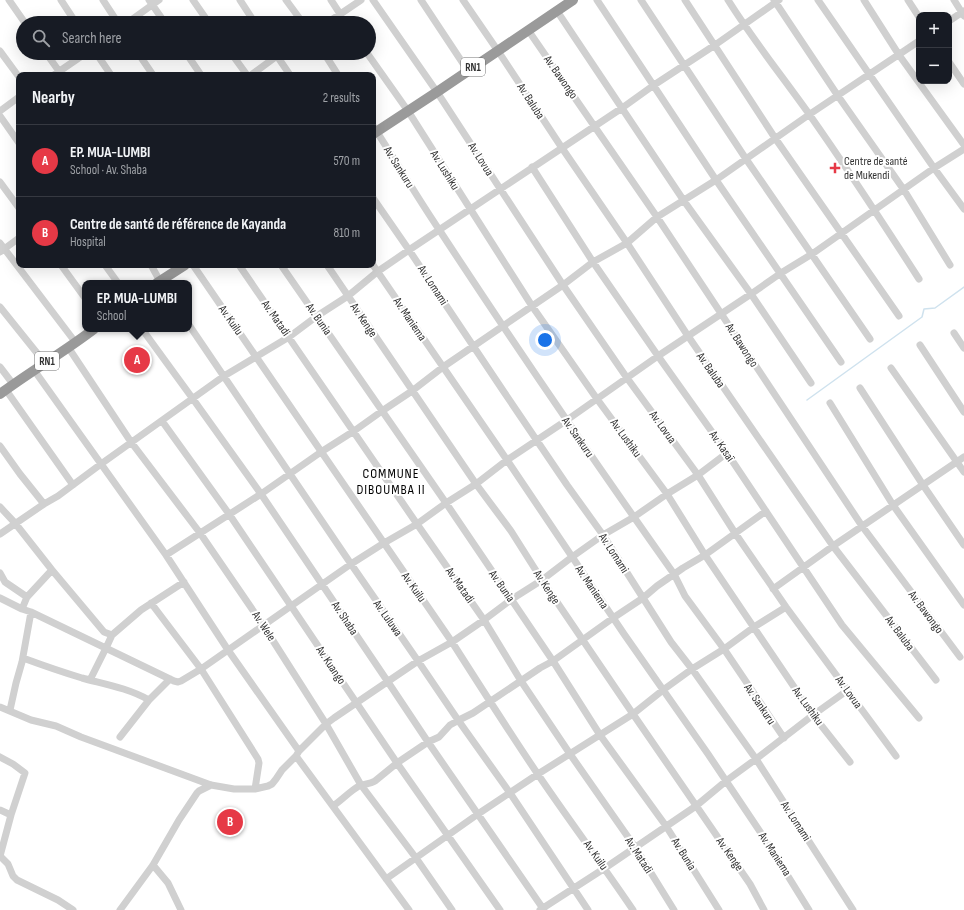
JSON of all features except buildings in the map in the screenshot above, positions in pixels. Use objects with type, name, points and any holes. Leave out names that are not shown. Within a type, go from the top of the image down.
[{"type":"highway","name":"RN1","points":[[376,130],[437,92],[573,0]]},
{"type":"highway","points":[[162,280],[180,268]]},
{"type":"highway","name":"RN1","points":[[6,389],[90,332]]},
{"type":"street","points":[[9,0],[20,16]]},
{"type":"street","points":[[61,0],[71,16]]},
{"type":"street","points":[[103,0],[113,16]]},
{"type":"street","points":[[135,16],[151,3],[159,0]]},
{"type":"street","points":[[193,0],[204,16]]},
{"type":"street","points":[[240,0],[250,16]]},
{"type":"street","points":[[286,0],[298,16]]},
{"type":"street","points":[[330,0],[341,15],[361,0]]},
{"type":"street","name":"Av. Lovua","points":[[373,0],[437,92],[563,285],[627,378],[698,475],[773,589],[896,756]]},
{"type":"street","points":[[421,0],[468,71]]},
{"type":"street","name":"Av. Baluba","points":[[463,0],[688,336],[833,546],[936,680]]},
{"type":"street","points":[[597,0],[716,180],[841,362]]},
{"type":"street","points":[[641,0],[746,159],[870,339]]},
{"type":"street","points":[[685,0],[775,138],[899,316]]},
{"type":"street","points":[[728,0],[744,25],[810,114],[919,279]]},
{"type":"street","points":[[818,0],[964,209]]},
{"type":"street","points":[[864,0],[899,55],[964,144]]},
{"type":"street","points":[[908,0],[916,12]]},
{"type":"street","points":[[952,19],[963,13],[954,0]]},
{"type":"street","points":[[0,534],[58,496],[224,376],[289,337],[317,316],[348,296],[409,250],[715,45],[776,1],[838,96],[904,190],[950,265]]},
{"type":"street","points":[[151,3],[160,16]]},
{"type":"street","points":[[557,10],[684,201],[751,294],[811,383]]},
{"type":"street","name":"Av. Bawongo","points":[[528,30],[722,313],[862,526],[960,657]]},
{"type":"street","points":[[166,555],[261,494],[289,473],[354,431],[473,346],[563,285],[593,262],[627,243],[657,217],[716,180],[810,114],[916,44]]},
{"type":"street","points":[[0,50],[16,73]]},
{"type":"street","points":[[50,60],[58,72]]},
{"type":"street","points":[[62,72],[77,60]]},
{"type":"street","points":[[101,60],[109,72]]},
{"type":"street","points":[[143,60],[151,72]]},
{"type":"street","points":[[191,60],[199,72]]},
{"type":"street","points":[[236,60],[244,72]]},
{"type":"street","points":[[255,72],[270,60]]},
{"type":"street","points":[[281,60],[288,72]]},
{"type":"street","points":[[328,60],[336,72]]},
{"type":"street","name":"Av. Lushiku","points":[[372,60],[408,111],[532,306],[597,399],[667,494],[705,555],[813,715],[850,762]]},
{"type":"street","points":[[952,66],[964,84]]},
{"type":"street","points":[[0,111],[16,99]]},
{"type":"street","points":[[0,116],[16,139]]},
{"type":"street","name":"Av. Sankuru","points":[[376,134],[438,230],[503,326],[674,574],[685,596],[724,649],[784,738]]},
{"type":"street","points":[[0,598],[178,682],[201,669],[351,564],[416,524],[476,484],[507,460],[658,356],[781,273],[812,254],[964,148]]},
{"type":"street","name":"Av. Kasaï","points":[[532,168],[593,262],[727,453],[842,625],[920,718]]},
{"type":"street","points":[[0,182],[16,204]]},
{"type":"street","name":"Av. Lomami","points":[[376,202],[567,485],[603,535],[671,642],[756,759],[853,910]]},
{"type":"street","points":[[1,248],[16,240]]},
{"type":"street","name":"Av. Wele","points":[[1,248],[72,345],[131,442],[200,533],[263,625],[326,724],[361,785],[416,858],[452,910]]},
{"type":"street","points":[[63,268],[82,294]]},
{"type":"street","points":[[107,268],[116,280]]},
{"type":"street","points":[[152,268],[158,280]]},
{"type":"street","name":"Av. Kuilu","points":[[195,268],[452,642],[538,774],[633,910]]},
{"type":"street","name":"Av. Matadi","points":[[241,268],[354,431],[416,524],[484,620],[521,681],[635,847],[674,910]]},
{"type":"street","name":"Av. Bunia","points":[[283,268],[512,599],[600,735],[666,826],[719,910]]},
{"type":"street","name":"Av. Kenge","points":[[329,268],[476,484],[511,531],[582,640],[750,884],[764,910]]},
{"type":"street","name":"Av. Maniema","points":[[375,268],[613,618],[766,839],[809,910]]},
{"type":"street","points":[[0,307],[45,363]]},
{"type":"street","name":"Av. Luluwa","points":[[192,329],[351,564],[510,793],[588,910]]},
{"type":"street","name":"Av. Shaba","points":[[144,332],[261,494],[542,909]]},
{"type":"street","points":[[954,333],[964,348]]},
{"type":"street","points":[[920,345],[964,412]]},
{"type":"street","points":[[0,367],[6,389],[73,485]]},
{"type":"street","points":[[891,368],[964,472]]},
{"type":"street","points":[[34,370],[166,555],[333,806],[409,910]]},
{"type":"street","points":[[860,388],[964,545]]},
{"type":"street","points":[[830,403],[893,505],[964,605]]},
{"type":"street","name":"Av. Kuango","points":[[162,421],[229,514],[397,763],[500,910]]},
{"type":"street","points":[[0,446],[44,504]]},
{"type":"street","points":[[0,707],[31,720],[56,726],[101,745],[211,785],[234,789],[262,788],[272,784],[282,770],[326,724],[418,661],[452,642],[512,599],[542,580],[603,535],[634,517],[698,475],[727,453]]},
{"type":"street","points":[[773,589],[833,546],[964,457]]},
{"type":"street","points":[[0,507],[15,523],[104,632],[112,636]]},
{"type":"street","points":[[333,806],[361,785],[375,781],[397,763],[438,737],[460,718],[473,713],[540,668],[553,661],[643,598],[674,574],[705,555],[766,511]]},
{"type":"street","points":[[22,609],[26,597],[52,570]]},
{"type":"street","points":[[0,573],[5,582],[26,597]]},
{"type":"street","points":[[90,680],[112,636],[141,610],[184,582]]},
{"type":"street","points":[[151,603],[201,669],[258,759],[259,764],[255,789]]},
{"type":"street","points":[[386,879],[478,814],[633,714],[692,669],[786,607]]},
{"type":"street","points":[[10,710],[31,612]]},
{"type":"street","points":[[22,658],[120,688],[141,695],[150,700]]},
{"type":"street","points":[[120,737],[150,700],[170,679]]},
{"type":"street","points":[[542,909],[696,806],[726,781],[848,690]]},
{"type":"street","points":[[0,757],[13,764],[25,774],[11,815],[0,856],[8,864],[13,876],[17,880],[58,900],[72,910]]},
{"type":"street","points":[[120,910],[153,865],[179,820],[197,793],[211,785]]},
{"type":"street","points":[[0,810],[11,815]]},
{"type":"street","points":[[153,865],[168,883],[181,910]]},
{"type":"waterway","points":[[807,400],[922,317],[924,309],[935,308],[964,287]]},
{"type":"place","name":"Centre de santé de Mukendi","points":[[835,168]]},
{"type":"place","name":"EP. MUA-LUMBI","points":[[137,360]]},
{"type":"place","name":"Centre de santé de référence de Kayanda","points":[[230,822]]},
{"type":"district","name":"COMMUNE DIBOUMBA II","points":[[391,482]]}]
